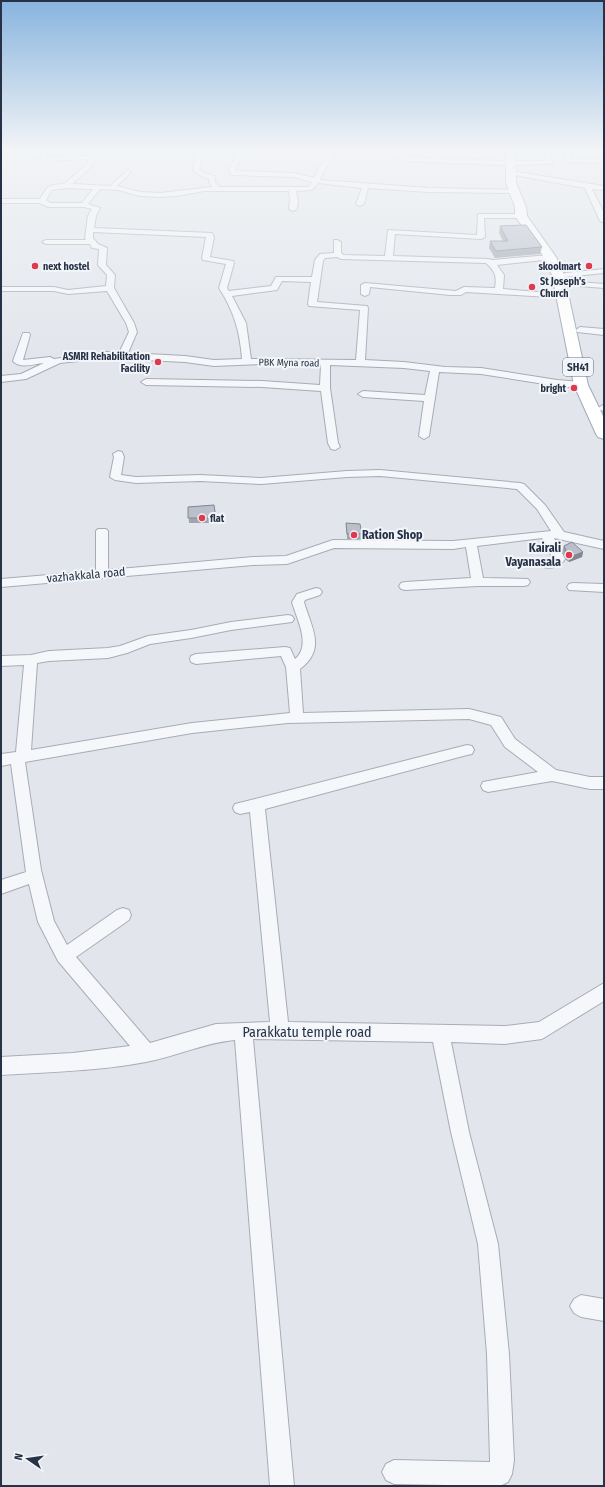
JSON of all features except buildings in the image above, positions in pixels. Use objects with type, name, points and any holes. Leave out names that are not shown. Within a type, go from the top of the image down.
[{"type":"main road","points":[[526,218],[537,232],[565,285],[580,330],[591,384],[604,409]]},
{"type":"main road","points":[[537,232],[558,275],[565,285]]},
{"type":"main road","name":"SH41","points":[[565,285],[581,384],[604,434]]},
{"type":"street","points":[[93,218],[89,238],[95,246],[103,248],[102,265],[111,275],[110,288],[130,323],[133,332],[123,355]]},
{"type":"street","points":[[389,258],[391,232],[481,237],[481,218]]},
{"type":"street","points":[[90,230],[209,236],[206,258],[230,263],[223,288],[233,301],[244,328],[247,362]]},
{"type":"street","points":[[46,242],[92,242]]},
{"type":"street","points":[[337,242],[338,255]]},
{"type":"street","points":[[360,363],[364,308],[312,304],[319,260],[323,256],[338,255],[341,257],[490,262],[550,257]]},
{"type":"street","points":[[490,262],[497,267],[500,274],[498,291]]},
{"type":"street","points":[[565,285],[604,271]]},
{"type":"street","points":[[227,294],[256,289],[274,288],[279,279],[317,280]]},
{"type":"street","points":[[364,294],[365,285],[450,293],[458,293],[464,289],[498,291],[565,285],[604,286]]},
{"type":"street","points":[[1,289],[54,289],[68,292],[110,288]]},
{"type":"street","points":[[580,330],[604,332]]},
{"type":"street","points":[[26,336],[18,361],[20,363],[58,360]]},
{"type":"street","name":"PBK Myna road","points":[[1,379],[24,377],[58,360],[106,355],[123,355],[185,359],[214,363],[360,363],[481,371],[557,383],[581,384]]},
{"type":"street","points":[[326,362],[325,388],[332,443],[334,448]]},
{"type":"street","points":[[424,436],[426,415],[429,407],[428,398],[435,368]]},
{"type":"street","points":[[146,382],[262,384],[325,388]]},
{"type":"street","points":[[363,394],[428,398]]},
{"type":"street","points":[[118,454],[119,457],[115,477],[136,480],[200,478],[261,482],[347,474],[380,473],[520,486],[541,507],[559,534]]},
{"type":"street","points":[[102,531],[102,574]]},
{"type":"street","points":[[546,534],[559,559],[554,564],[547,564]]},
{"type":"street","name":"vazhakkala road","points":[[1,583],[253,561],[286,560],[333,544],[453,545],[546,534],[559,534],[580,541],[604,545]]},
{"type":"street","points":[[471,543],[478,582]]},
{"type":"street","points":[[405,586],[478,582],[524,582]]},
{"type":"street","points":[[573,587],[604,588]]},
{"type":"street","points":[[293,667],[304,658],[308,651],[308,637],[298,602],[301,597],[316,592]]},
{"type":"street","points":[[1,661],[31,660],[49,656],[122,650],[148,640],[191,634],[231,626],[288,619]]},
{"type":"street","points":[[196,659],[285,651],[293,667],[297,718]]},
{"type":"street","points":[[31,660],[20,757],[35,875],[46,922],[64,956],[147,1053]]},
{"type":"street","points":[[1,760],[192,728],[297,718],[469,714],[496,721],[510,743],[552,775]]},
{"type":"street","points":[[240,808],[258,805],[467,750]]},
{"type":"street","points":[[488,786],[552,775],[590,784],[604,783]]},
{"type":"street","points":[[258,805],[280,1030]]},
{"type":"street","points":[[1,887],[35,875]]},
{"type":"street","points":[[64,956],[123,915]]},
{"type":"street","name":"Parakkatu temple road","points":[[1,1066],[73,1062],[147,1053],[216,1033],[243,1031],[280,1030],[505,1035],[542,1030],[604,991]]},
{"type":"street","points":[[243,1031],[282,1486]]},
{"type":"street","points":[[394,1472],[500,1474],[502,1460],[498,1354],[488,1244],[460,1132],[440,1034]]},
{"type":"street","points":[[581,1306],[604,1310]]},
{"type":"place","name":"next hostel","points":[[35,266]]},
{"type":"place","name":"skoolmart","points":[[589,266]]},
{"type":"place","name":"St Joseph's Church","points":[[532,287]]},
{"type":"place","name":"ASMRI Rehabilitation Facility","points":[[158,362]]},
{"type":"place","name":"bright","points":[[574,388]]},
{"type":"place","name":"flat","points":[[202,518]]},
{"type":"place","name":"Ration Shop","points":[[354,535]]},
{"type":"place","name":"Kairali Vayanasala","points":[[569,555]]}]
